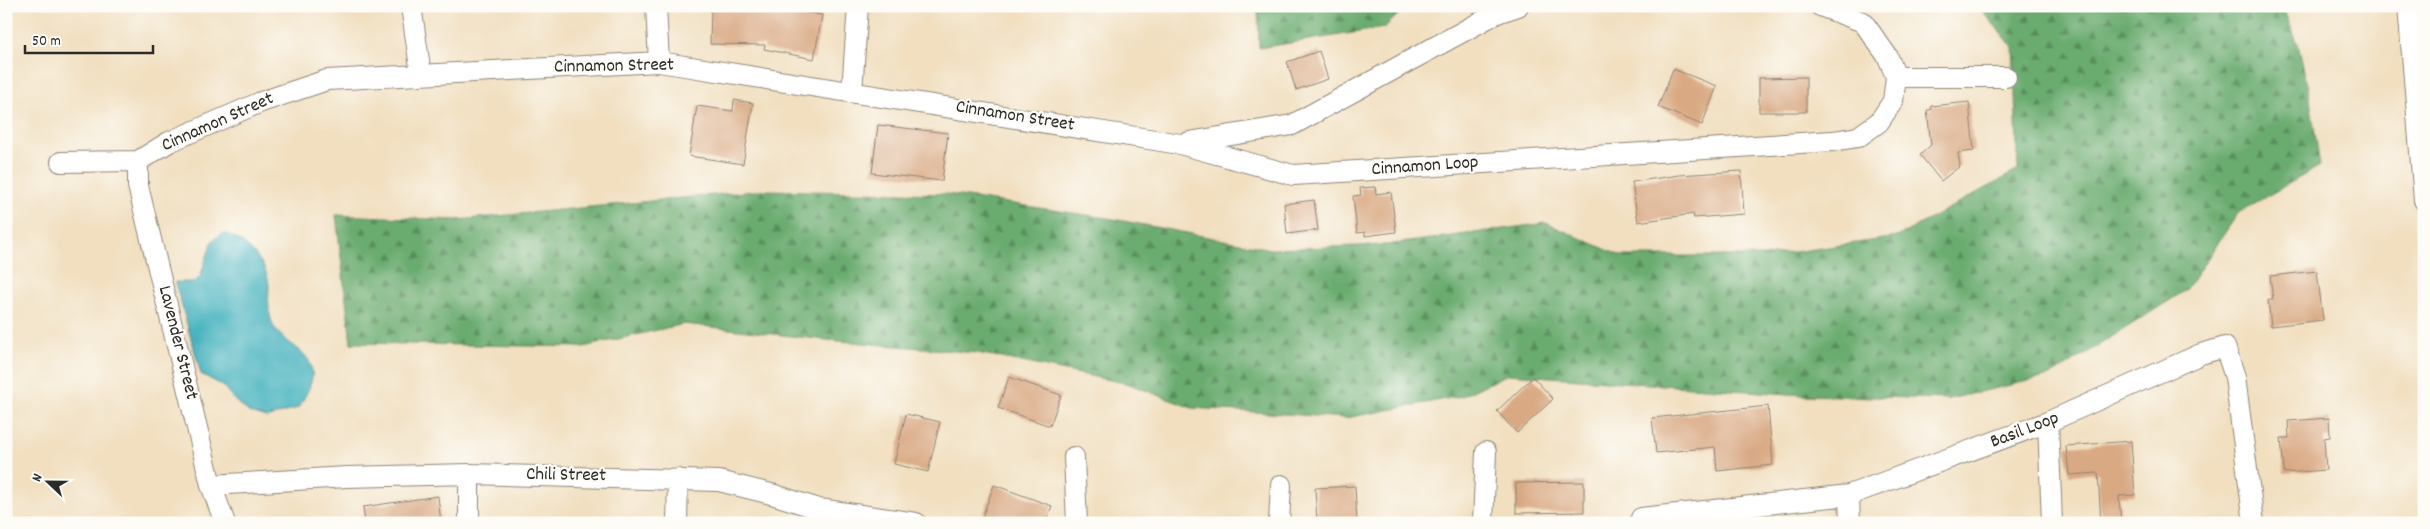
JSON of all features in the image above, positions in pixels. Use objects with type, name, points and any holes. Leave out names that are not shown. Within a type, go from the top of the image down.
[{"type":"street","points":[[411,6],[421,74]]},
{"type":"street","points":[[656,6],[658,62]]},
{"type":"street","points":[[852,91],[858,6]]},
{"type":"street","points":[[1180,144],[1292,125],[1497,13],[1518,6]]},
{"type":"street","points":[[1820,6],[1863,22],[1888,57],[1896,77],[2006,77]]},
{"type":"street","points":[[2408,6],[2424,200]]},
{"type":"street","name":"Cinnamon Street","points":[[138,161],[169,142],[261,102],[327,80],[658,62],[1180,144]]},
{"type":"street","name":"Cinnamon Loop","points":[[1180,144],[1293,175],[1833,141],[1858,137],[1879,122],[1893,101],[1896,77]]},
{"type":"street","points":[[61,162],[138,161]]},
{"type":"street","name":"Lavender Street","points":[[138,161],[138,186],[211,485],[225,523]]},
{"type":"street","name":"Basil Loop","points":[[1641,520],[1849,495],[2048,422],[2201,354],[2225,347],[2234,378],[2254,523]]},
{"type":"street","points":[[2048,422],[2052,523]]},
{"type":"street","points":[[1483,523],[1486,452]]},
{"type":"street","points":[[1074,456],[1076,523]]},
{"type":"street","points":[[468,523],[469,474]]},
{"type":"street","name":"Chili Street","points":[[211,485],[347,477],[469,474],[719,481],[775,495],[819,509],[879,520],[916,523]]},
{"type":"street","points":[[677,523],[678,479]]},
{"type":"street","points":[[1280,523],[1281,485]]},
{"type":"street","points":[[1849,495],[1850,523]]},
{"type":"green space","points":[[1258,6],[1407,6],[1384,28],[1259,48]]},
{"type":"green space","points":[[1978,6],[2282,6],[2298,44],[2309,93],[2320,166],[2239,212],[2186,290],[2050,376],[1949,399],[1802,395],[1508,374],[1462,396],[1346,418],[1192,408],[1129,384],[978,353],[827,340],[684,324],[583,347],[351,343],[336,215],[457,220],[764,190],[947,194],[1113,219],[1271,249],[1386,245],[1546,223],[1621,256],[1766,256],[1897,237],[2018,170],[2013,47]]},
{"type":"water","points":[[223,233],[240,241],[261,262],[268,280],[269,310],[273,326],[280,335],[305,355],[311,366],[311,383],[307,394],[298,408],[267,418],[250,413],[236,402],[223,386],[201,374],[175,282],[194,282],[200,277],[212,241]]},
{"type":"building","points":[[772,6],[822,15],[814,59],[764,49],[765,45],[710,44],[711,8],[772,8]]},
{"type":"building","points":[[1319,51],[1328,79],[1296,90],[1287,62]]},
{"type":"building","points":[[1673,69],[1717,86],[1702,125],[1658,107]]},
{"type":"building","points":[[1806,77],[1806,112],[1759,112],[1759,78]]},
{"type":"building","points":[[734,100],[753,103],[743,164],[689,156],[697,106],[733,111]]},
{"type":"building","points":[[1969,102],[1974,151],[1958,153],[1960,166],[1941,181],[1920,155],[1931,145],[1927,110],[1931,110],[1931,106]]},
{"type":"building","points":[[878,125],[948,133],[942,181],[872,173]]},
{"type":"building","points":[[1741,171],[1744,214],[1694,218],[1693,214],[1638,222],[1632,182],[1679,175]]},
{"type":"building","points":[[1375,187],[1376,194],[1391,192],[1396,232],[1365,236],[1365,232],[1357,233],[1353,196],[1361,195],[1360,188]]},
{"type":"building","points":[[1314,200],[1318,230],[1287,234],[1284,204]]},
{"type":"building","points":[[2317,271],[2323,320],[2271,326],[2268,300],[2273,300],[2270,276]]},
{"type":"building","points":[[1009,377],[1061,395],[1050,426],[998,408]]},
{"type":"building","points":[[1533,377],[1553,399],[1517,433],[1497,411]]},
{"type":"building","points":[[1768,406],[1773,465],[1717,471],[1715,447],[1656,453],[1652,418]]},
{"type":"building","points":[[906,414],[940,422],[928,472],[894,464]]},
{"type":"building","points":[[2329,418],[2330,437],[2324,438],[2326,470],[2284,473],[2281,438],[2289,438],[2288,421]]},
{"type":"building","points":[[2131,441],[2135,495],[2119,496],[2121,523],[2101,523],[2098,473],[2069,475],[2066,446]]},
{"type":"building","points":[[1584,482],[1584,512],[1516,513],[1516,483]]},
{"type":"building","points":[[994,485],[1052,506],[1045,523],[980,523]]},
{"type":"building","points":[[1355,486],[1357,523],[1317,523],[1315,488]]},
{"type":"building","points":[[438,496],[441,523],[365,523],[363,507]]}]
